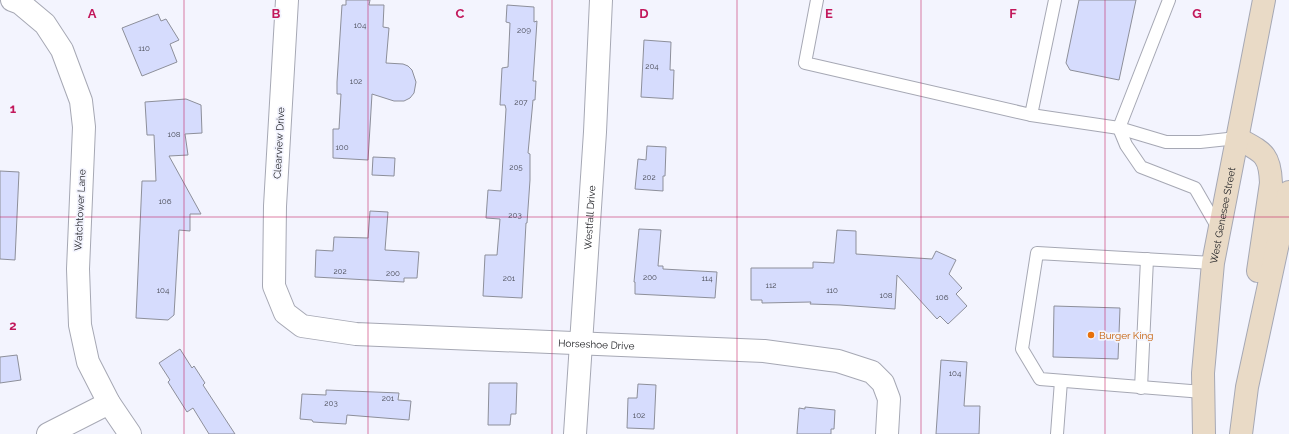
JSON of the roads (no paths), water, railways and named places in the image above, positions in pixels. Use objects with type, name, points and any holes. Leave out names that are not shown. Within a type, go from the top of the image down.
[{"type":"main road","name":"West Genesee Street","points":[[1204,434],[1202,373],[1213,263],[1264,0]]},
{"type":"main road","points":[[1237,138],[1262,152],[1267,160],[1270,171],[1271,183],[1257,284],[1257,340]]},
{"type":"main road","points":[[1241,434],[1247,387],[1289,192]]},
{"type":"street","name":"Watchtower Lane","points":[[12,0],[20,3],[45,24],[62,50],[81,101],[84,127],[78,270],[80,325],[88,362],[109,403],[130,434]]},
{"type":"street","name":"Clearview Drive","points":[[274,286],[275,206],[287,0]]},
{"type":"street","name":"Westfall Drive","points":[[575,434],[595,132],[601,0]]},
{"type":"street","name":"Horseshoe Drive","points":[[274,286],[284,313],[302,326],[356,334],[764,351],[838,361],[872,372],[883,383],[889,399],[887,434]]},
{"type":"street","points":[[48,434],[109,403]]},
{"type":"lane","points":[[817,0],[805,63],[1031,115],[1118,128],[1166,142],[1200,142],[1237,138]]},
{"type":"lane","points":[[1031,115],[1055,0]]},
{"type":"lane","points":[[1168,0],[1118,128],[1126,145],[1141,167],[1195,188],[1220,230]]},
{"type":"lane","points":[[1203,392],[1040,379],[1022,349],[1037,253],[1213,263]]},
{"type":"lane","points":[[1141,388],[1147,259]]},
{"type":"lane","points":[[1057,434],[1061,381]]},
{"type":"place","name":"Burger King","points":[[1091,335]]}]
